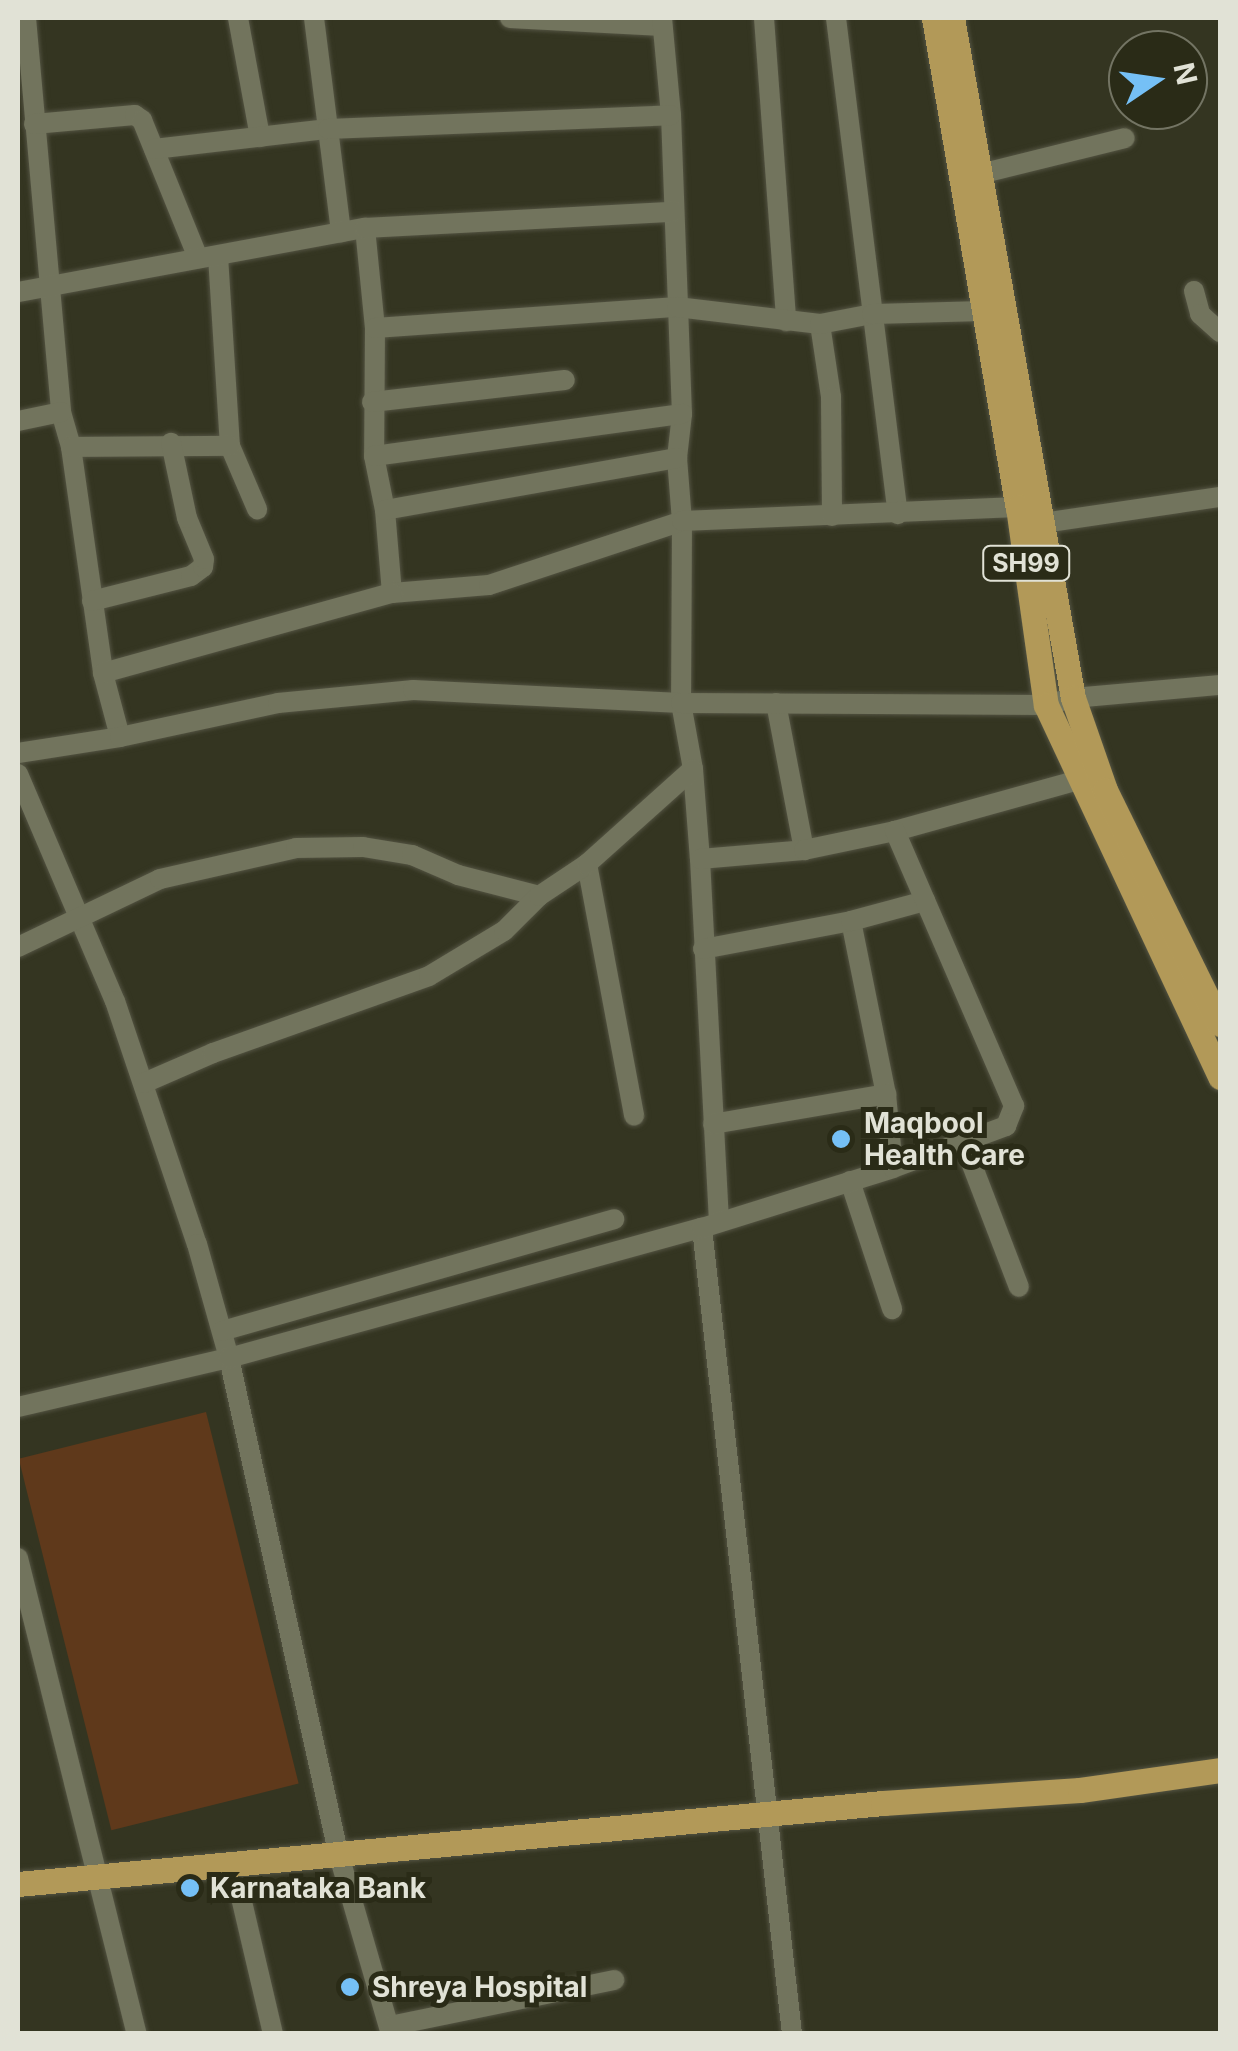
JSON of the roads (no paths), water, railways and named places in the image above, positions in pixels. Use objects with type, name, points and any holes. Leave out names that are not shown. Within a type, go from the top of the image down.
[{"type":"main road","name":"SH99","points":[[934,18],[1018,507],[1046,705],[1220,1076]]},
{"type":"main road","name":"SH99","points":[[952,18],[1073,698],[1106,790],[1220,1024]]},
{"type":"main road","points":[[18,1884],[766,1814],[1080,1790],[1220,1770]]},
{"type":"street","points":[[26,18],[61,412],[71,447],[104,673],[120,737]]},
{"type":"street","points":[[238,18],[260,137]]},
{"type":"street","points":[[314,18],[341,232]]},
{"type":"street","points":[[510,18],[662,22],[671,115],[682,414],[678,458],[682,521],[680,703],[693,768],[700,858],[713,1124],[711,1225],[766,1814],[792,2034]]},
{"type":"street","points":[[764,18],[786,321]]},
{"type":"street","points":[[836,18],[898,514]]},
{"type":"street","points":[[154,149],[328,129],[671,115]]},
{"type":"street","points":[[34,124],[136,116],[142,120],[208,257],[230,446],[257,509]]},
{"type":"street","points":[[980,174],[1125,138]]},
{"type":"street","points":[[18,292],[365,228],[673,212]]},
{"type":"street","points":[[365,228],[375,328],[374,456],[385,510],[392,593]]},
{"type":"street","points":[[1194,291],[1200,314],[1220,332]]},
{"type":"street","points":[[375,328],[677,307],[820,324],[872,314],[983,310]]},
{"type":"street","points":[[820,324],[830,397],[832,516]]},
{"type":"street","points":[[372,402],[565,380]]},
{"type":"street","points":[[18,421],[61,412]]},
{"type":"street","points":[[374,456],[682,414]]},
{"type":"street","points":[[71,447],[171,443],[230,446]]},
{"type":"street","points":[[92,601],[192,576],[203,567],[171,443]]},
{"type":"street","points":[[385,510],[678,458]]},
{"type":"street","points":[[1043,524],[1220,497]]},
{"type":"street","points":[[104,673],[392,593],[490,585],[682,521],[1018,507]]},
{"type":"street","points":[[18,753],[120,737],[278,704],[413,690],[680,703],[1046,705],[1073,698],[1220,685]]},
{"type":"street","points":[[776,704],[804,850]]},
{"type":"street","points":[[144,1083],[213,1053],[430,976],[504,931],[539,896],[588,864],[693,768]]},
{"type":"street","points":[[18,774],[82,913],[144,1083],[222,1330],[338,1852],[391,2030],[614,1980]]},
{"type":"street","points":[[700,858],[804,850],[896,831],[1079,780]]},
{"type":"street","points":[[18,1407],[229,1358],[711,1225],[893,1168],[1006,1126],[1014,1106],[896,831]]},
{"type":"street","points":[[18,947],[82,913],[160,879],[296,848],[364,847],[412,855],[458,875],[539,896]]},
{"type":"street","points":[[588,864],[634,1116]]},
{"type":"street","points":[[703,949],[851,921],[925,901]]},
{"type":"street","points":[[851,921],[886,1094],[893,1168]]},
{"type":"street","points":[[713,1124],[886,1094]]},
{"type":"street","points":[[964,1144],[1020,1287]]},
{"type":"street","points":[[850,1182],[892,1309]]},
{"type":"street","points":[[222,1330],[614,1220]]},
{"type":"street","points":[[18,1558],[136,2034]]},
{"type":"street","points":[[239,1889],[272,2034]]},
{"type":"place","name":"Maqbool Health Care","points":[[841,1139]]},
{"type":"place","name":"Karnataka Bank","points":[[190,1888]]},
{"type":"place","name":"Shreya Hospital","points":[[350,1987]]}]
